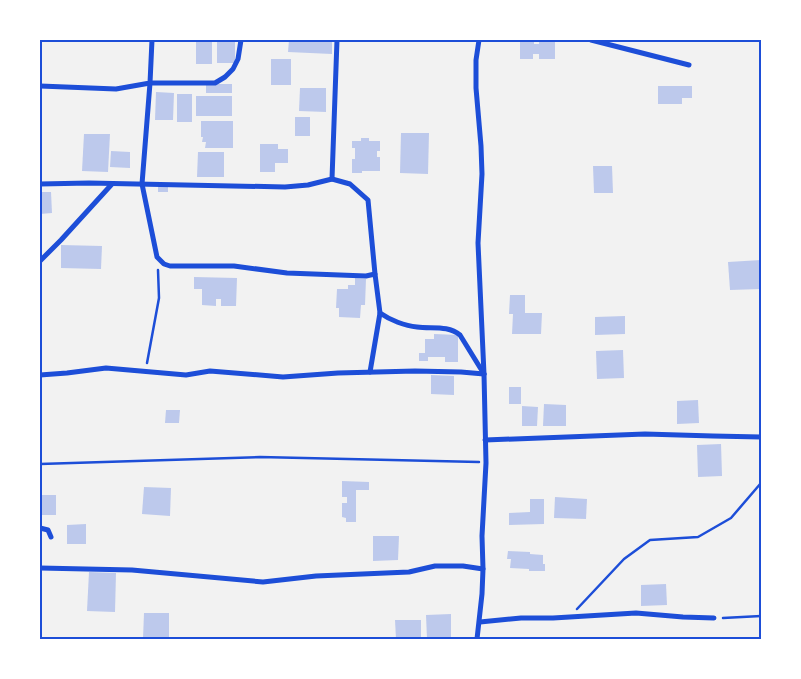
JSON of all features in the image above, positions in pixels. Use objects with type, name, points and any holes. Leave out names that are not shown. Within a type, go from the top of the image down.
[{"type":"street","points":[[152,40],[142,184],[157,257],[164,264],[170,266],[234,266],[287,274],[366,276],[375,274]]},
{"type":"street","points":[[40,86],[116,89],[150,83],[215,82],[225,77],[233,69],[238,59],[241,40]]},
{"type":"street","points":[[332,179],[338,40]]},
{"type":"street","points":[[478,639],[483,569],[482,536],[486,463],[478,243],[482,174],[476,88],[476,60],[479,40]]},
{"type":"street","points":[[591,40],[689,65]]},
{"type":"street","points":[[40,184],[285,187],[332,179],[350,184],[368,200],[380,313],[370,372]]},
{"type":"street","points":[[40,261],[62,240],[112,184]]},
{"type":"street","points":[[380,313],[416,327],[449,328],[455,330],[484,374]]},
{"type":"street","points":[[40,375],[106,368],[186,375],[210,371],[283,377],[370,372],[461,372],[484,374]]},
{"type":"street","points":[[485,440],[645,434],[761,437]]},
{"type":"street","points":[[40,528],[48,530],[52,537]]},
{"type":"street","points":[[40,568],[132,570],[263,582],[316,576],[409,572],[435,566],[463,566],[483,569]]},
{"type":"street","points":[[480,622],[521,618],[636,614],[682,618],[714,618]]},
{"type":"path","points":[[145,372],[159,298],[157,257]]},
{"type":"path","points":[[40,464],[260,457],[486,463]]},
{"type":"path","points":[[569,617],[624,558],[650,540],[698,538],[731,518],[761,483]]},
{"type":"path","points":[[714,618],[761,616]]},
{"type":"building","points":[[196,40],[212,40],[212,64],[196,64]]},
{"type":"building","points":[[217,40],[235,40],[235,63],[217,63]]},
{"type":"building","points":[[289,40],[316,42],[316,40],[332,40],[332,54],[288,52]]},
{"type":"building","points":[[520,40],[534,40],[534,44],[539,44],[539,40],[555,40],[555,59],[539,59],[539,54],[533,54],[533,59],[520,59]]},
{"type":"building","points":[[271,59],[291,59],[291,85],[271,85]]},
{"type":"building","points":[[206,84],[232,84],[232,93],[206,93]]},
{"type":"building","points":[[658,86],[692,86],[692,98],[682,98],[682,104],[658,104]]},
{"type":"building","points":[[300,88],[326,88],[326,112],[299,111]]},
{"type":"building","points":[[156,92],[174,93],[173,120],[155,120]]},
{"type":"building","points":[[177,94],[192,94],[192,122],[177,122]]},
{"type":"building","points":[[196,96],[232,96],[232,116],[196,116]]},
{"type":"building","points":[[295,117],[310,117],[310,136],[295,136]]},
{"type":"building","points":[[201,121],[233,121],[233,148],[205,148],[206,142],[202,142],[203,137],[201,137]]},
{"type":"building","points":[[401,133],[429,133],[428,174],[400,173]]},
{"type":"building","points":[[84,134],[110,134],[108,172],[82,171]]},
{"type":"building","points":[[361,138],[369,138],[369,141],[380,141],[380,151],[377,151],[377,157],[380,157],[380,171],[352,173],[352,159],[355,159],[355,148],[352,148],[352,141],[361,141]]},
{"type":"building","points":[[260,144],[278,144],[278,149],[288,149],[288,163],[275,163],[275,172],[260,172]]},
{"type":"building","points":[[111,151],[130,152],[130,168],[110,167]]},
{"type":"building","points":[[198,152],[224,152],[224,177],[197,177]]},
{"type":"building","points":[[593,166],[612,166],[613,193],[594,193]]},
{"type":"building","points":[[158,186],[168,186],[168,192],[158,192]]},
{"type":"building","points":[[40,192],[51,192],[52,213],[40,214]]},
{"type":"building","points":[[61,245],[102,246],[101,269],[61,268]]},
{"type":"building","points":[[761,260],[761,289],[730,290],[728,262]]},
{"type":"building","points":[[194,277],[237,278],[236,306],[221,306],[221,299],[216,299],[216,306],[202,305],[202,289],[194,289]]},
{"type":"building","points":[[355,278],[366,279],[365,305],[361,305],[360,318],[339,317],[339,308],[336,308],[337,289],[348,289],[348,285],[355,285]]},
{"type":"building","points":[[510,295],[525,295],[525,313],[542,313],[541,334],[512,334],[513,314],[509,314]]},
{"type":"building","points":[[625,316],[625,334],[595,335],[595,317]]},
{"type":"building","points":[[434,334],[458,335],[458,362],[445,362],[445,357],[428,357],[428,361],[419,361],[419,353],[425,353],[425,339],[434,339]]},
{"type":"building","points":[[623,350],[624,378],[597,379],[596,351]]},
{"type":"building","points":[[431,375],[454,376],[454,395],[431,394]]},
{"type":"building","points":[[509,387],[521,387],[521,404],[509,404]]},
{"type":"building","points":[[698,400],[699,423],[677,424],[677,401]]},
{"type":"building","points":[[544,404],[566,405],[566,426],[543,426]]},
{"type":"building","points":[[522,406],[538,407],[537,426],[522,426]]},
{"type":"building","points":[[166,410],[180,410],[179,423],[165,423]]},
{"type":"building","points":[[721,444],[722,476],[698,477],[697,445]]},
{"type":"building","points":[[342,481],[369,482],[369,490],[356,490],[356,522],[346,522],[346,518],[342,517],[342,503],[347,503],[347,497],[342,497]]},
{"type":"building","points":[[144,487],[171,488],[170,516],[142,514]]},
{"type":"building","points":[[40,495],[56,495],[56,515],[40,515]]},
{"type":"building","points":[[555,497],[587,499],[586,519],[554,518]]},
{"type":"building","points":[[530,499],[544,499],[544,524],[509,525],[509,513],[530,512]]},
{"type":"building","points":[[86,524],[86,544],[67,544],[67,525]]},
{"type":"building","points":[[373,536],[399,536],[398,560],[373,561]]},
{"type":"building","points":[[508,551],[530,552],[530,554],[543,555],[545,571],[510,568],[511,559],[507,559]]},
{"type":"building","points":[[89,572],[116,573],[115,612],[87,611]]},
{"type":"building","points":[[666,584],[667,605],[641,606],[641,585]]},
{"type":"building","points":[[144,613],[169,613],[169,639],[143,639]]},
{"type":"building","points":[[451,614],[451,639],[427,639],[426,615]]},
{"type":"building","points":[[395,620],[421,620],[421,639],[396,639]]}]
